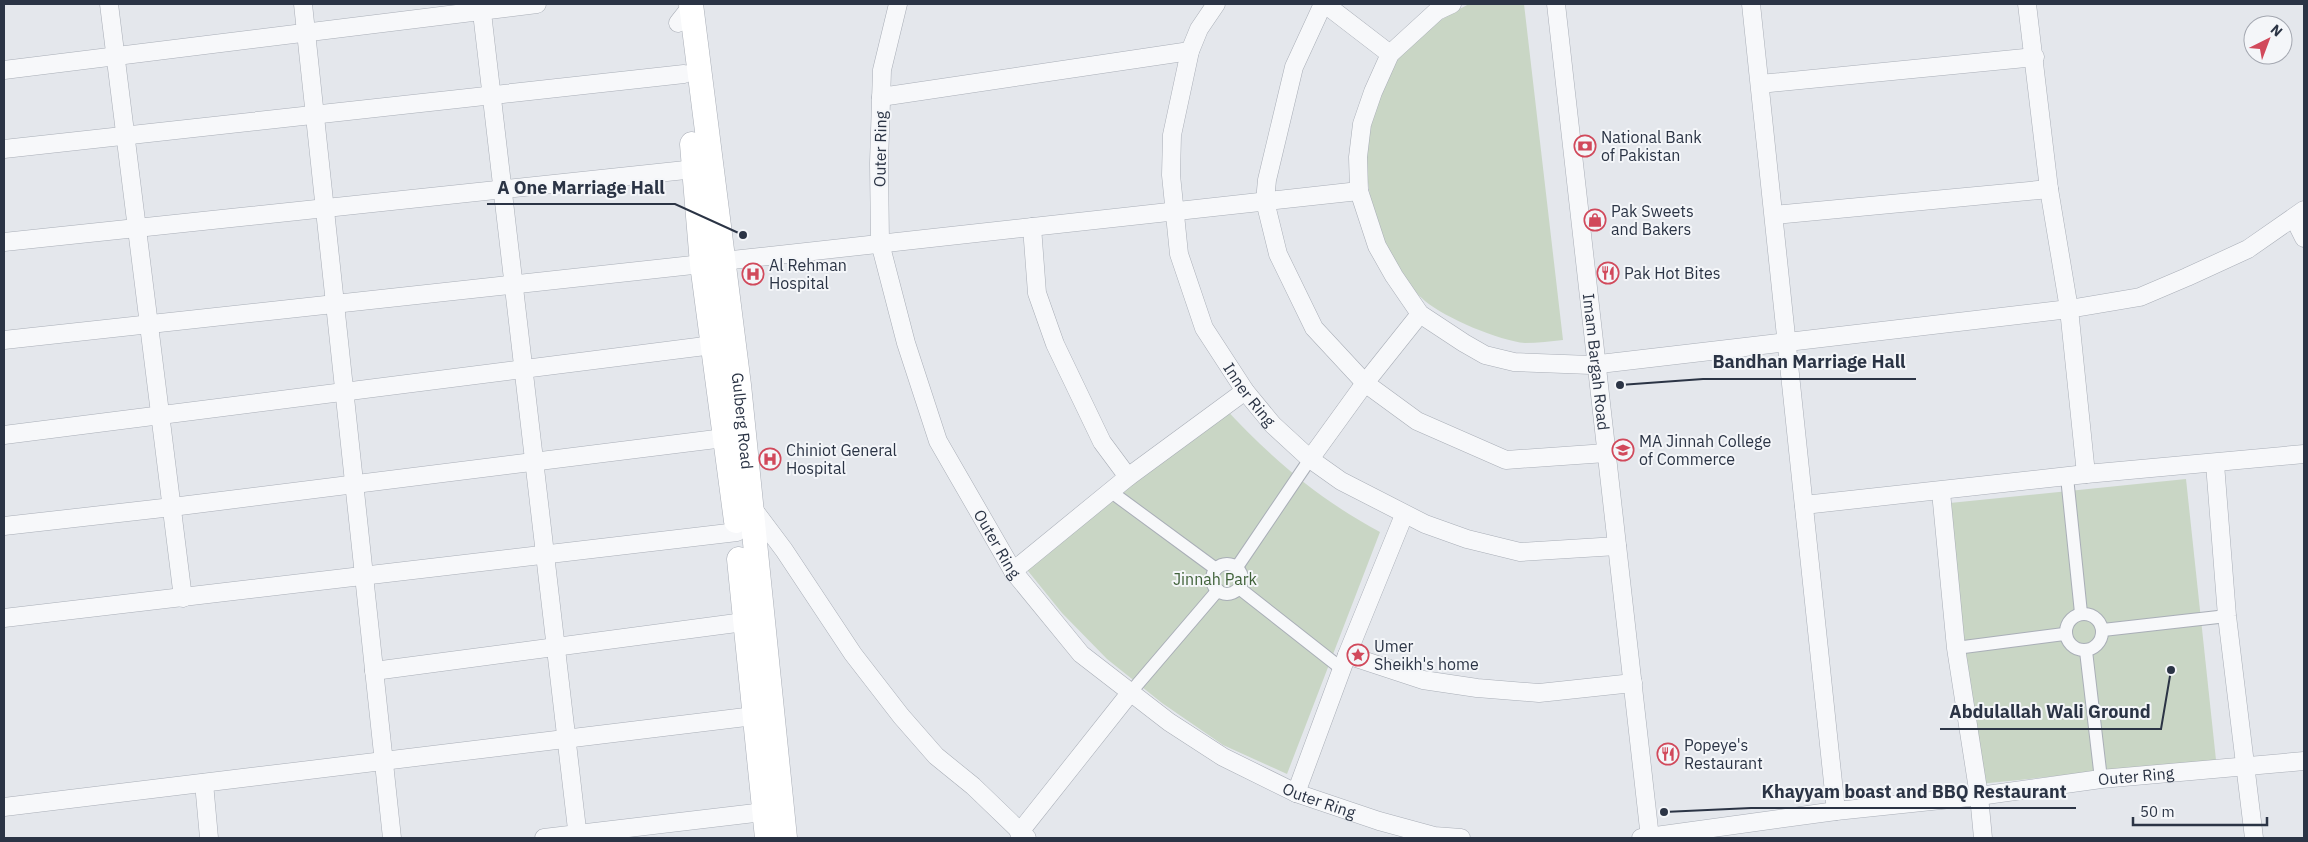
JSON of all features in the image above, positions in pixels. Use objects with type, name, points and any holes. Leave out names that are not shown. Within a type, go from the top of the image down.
[{"type":"main road","name":"Gulberg Road","points":[[686,8],[684,74],[695,169],[712,263],[738,385],[785,838]]},
{"type":"main road","name":"Gulberg Road","points":[[686,8],[712,263],[713,345],[737,532],[744,622],[766,838]]},
{"type":"street","points":[[110,4],[183,598]]},
{"type":"street","points":[[303,4],[392,838]]},
{"type":"street","points":[[4,70],[306,32],[482,7],[537,4]]},
{"type":"street","name":"Outer Ring","points":[[898,4],[882,70],[880,244],[906,343],[938,441],[1013,571],[1081,654],[1168,722],[1223,757],[1296,793],[1379,821],[1434,836],[1461,838]]},
{"type":"street","name":"Inner Ring","points":[[1216,4],[1199,29],[1190,51],[1172,135],[1171,175],[1179,254],[1204,328],[1245,391],[1272,425],[1310,459],[1341,481],[1404,515],[1467,539],[1520,552],[1617,546]]},
{"type":"street","points":[[1390,54],[1324,4],[1294,67],[1267,180],[1265,201],[1278,254],[1314,328],[1365,383],[1416,420],[1506,460],[1606,453]]},
{"type":"street","points":[[1452,4],[1437,11],[1390,54],[1372,92],[1362,124],[1358,157],[1359,191],[1377,246],[1394,276],[1420,314],[1485,355],[1514,362],[1595,365],[2069,309],[2140,297],[2248,249],[2299,214],[2304,238]]},
{"type":"street","name":"Imam Bargah Road","points":[[1556,4],[1595,365],[1633,683],[1647,838]]},
{"type":"street","points":[[1751,4],[1836,811]]},
{"type":"street","points":[[2027,4],[2035,57],[2049,189],[2069,309],[2086,474]]},
{"type":"street","points":[[482,7],[578,836]]},
{"type":"street","points":[[881,97],[1190,51]]},
{"type":"street","points":[[1760,84],[2035,57]]},
{"type":"street","points":[[4,149],[684,74]]},
{"type":"street","points":[[4,242],[695,169]]},
{"type":"street","points":[[1774,215],[2049,189]]},
{"type":"street","points":[[4,340],[1359,191]]},
{"type":"street","points":[[1032,227],[1036,293],[1055,344],[1102,442],[1128,477]]},
{"type":"street","points":[[1237,567],[1310,459],[1365,383],[1420,314]]},
{"type":"street","points":[[4,435],[713,345]]},
{"type":"street","points":[[1013,571],[1128,477],[1245,391]]},
{"type":"street","points":[[4,526],[172,507],[724,438]]},
{"type":"street","points":[[1804,505],[1941,492],[2086,474],[2215,464],[2304,454]]},
{"type":"street","points":[[2215,464],[2227,616],[2254,838]]},
{"type":"street","points":[[2067,477],[2081,613]]},
{"type":"street","points":[[730,480],[784,550],[853,654],[900,716],[936,756],[973,786],[1023,835],[1130,693],[1218,590]]},
{"type":"street","points":[[1110,492],[1216,569]]},
{"type":"street","points":[[1941,492],[1956,648],[1979,796],[1983,838]]},
{"type":"street","points":[[1296,793],[1344,662],[1404,515]]},
{"type":"street","points":[[4,618],[545,553],[737,532]]},
{"type":"street","points":[[1228,563],[1237,567],[1242,579],[1239,588],[1227,594],[1218,590],[1213,582],[1216,569],[1228,563]]},
{"type":"street","points":[[1239,588],[1344,662],[1423,680],[1477,688],[1539,693],[1633,683]]},
{"type":"street","points":[[2081,613],[2096,617],[2103,630],[2099,644],[2086,651],[2072,647],[2064,634],[2068,620],[2081,613]]},
{"type":"street","points":[[2103,630],[2227,616]]},
{"type":"street","points":[[374,671],[744,622]]},
{"type":"street","points":[[1956,648],[2064,634]]},
{"type":"street","points":[[2086,651],[2101,779]]},
{"type":"street","points":[[4,806],[754,716]]},
{"type":"street","name":"Outer Ring","points":[[1647,838],[1836,811],[1979,796],[2101,779],[2304,761]]},
{"type":"street","points":[[204,783],[209,838]]},
{"type":"street","points":[[544,838],[578,836],[764,812]]},
{"type":"green space","points":[[1469,4],[1524,4],[1563,340],[1530,343],[1514,341],[1473,328],[1434,308],[1410,286],[1398,269],[1380,232],[1374,212],[1369,192],[1367,171],[1366,128],[1380,93],[1398,59],[1421,34]]},
{"type":"green space","name":"Jinnah Park","points":[[1222,405],[1258,442],[1296,476],[1336,506],[1380,532],[1287,774],[1223,745],[1162,703],[1107,659],[1062,613],[1024,566]]},
{"type":"green space","points":[[2186,479],[2216,760],[1969,785],[1940,504]]},
{"type":"place","name":"National Bank of Pakistan","points":[[1585,146]]},
{"type":"place","name":"Pak Sweets and Bakers","points":[[1595,220]]},
{"type":"place","name":"A One Marriage Hall","points":[[743,235]]},
{"type":"place","name":"Pak Hot Bites","points":[[1608,273]]},
{"type":"place","name":"Al Rehman Hospital","points":[[753,274]]},
{"type":"place","name":"Bandhan Marriage Hall","points":[[1620,385]]},
{"type":"place","name":"MA Jinnah College of Commerce","points":[[1623,450]]},
{"type":"place","name":"Chiniot General Hospital","points":[[770,459]]},
{"type":"place","name":"Umer Sheikh's home","points":[[1358,655]]},
{"type":"place","name":"Abdulallah Wali Ground","points":[[2171,670]]},
{"type":"place","name":"Popeye's Restaurant","points":[[1668,754]]},
{"type":"place","name":"Khayyam boast and BBQ Restaurant","points":[[1664,812]]}]
